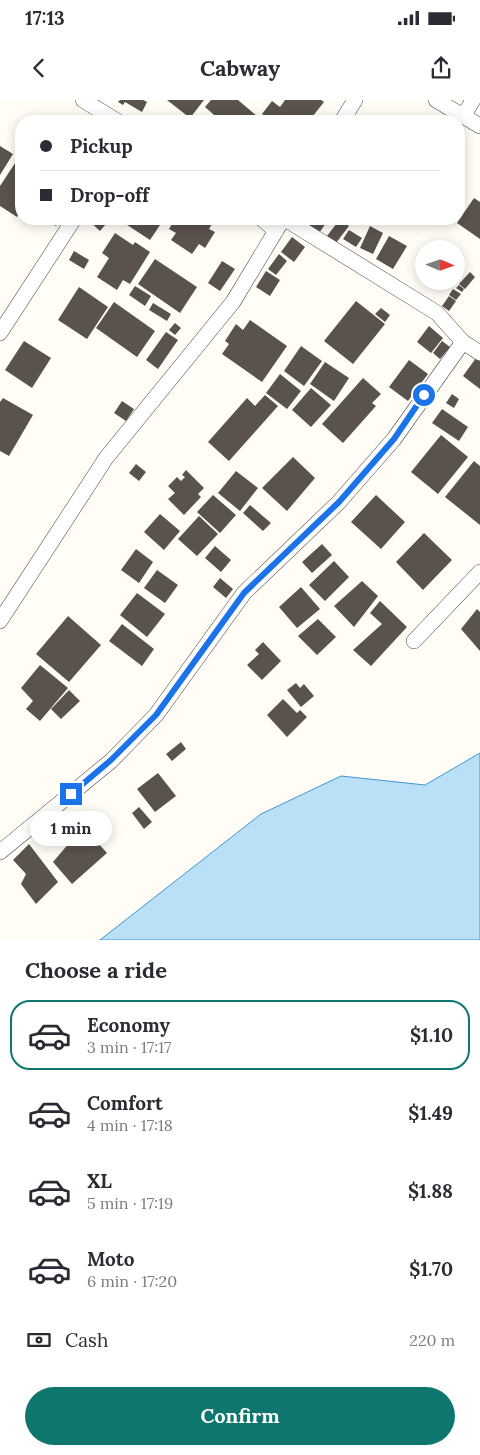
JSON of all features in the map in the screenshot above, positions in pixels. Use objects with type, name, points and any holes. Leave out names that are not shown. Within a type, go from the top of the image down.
[{"type":"street","points":[[83,100],[107,115]]},
{"type":"street","points":[[346,115],[355,100]]},
{"type":"street","points":[[436,100],[464,115],[473,100]]},
{"type":"street","points":[[465,116],[480,126]]},
{"type":"street","points":[[0,333],[70,225]]},
{"type":"street","points":[[0,621],[106,458],[233,302],[280,225]]},
{"type":"street","points":[[284,225],[437,313],[463,342],[480,353]]},
{"type":"street","points":[[0,852],[111,760],[156,715],[244,593],[339,502],[394,439],[463,342]]},
{"type":"street","points":[[414,641],[480,572]]},
{"type":"water","points":[[480,753],[480,940],[100,940],[261,814],[341,776],[425,785]]},
{"type":"building","points":[[120,100],[143,100],[147,102],[142,112],[125,102],[123,105],[118,102]]},
{"type":"building","points":[[167,100],[204,100],[192,115],[186,115]]},
{"type":"building","points":[[211,100],[238,100],[256,115],[214,115],[205,107]]},
{"type":"building","points":[[285,100],[321,100],[324,102],[314,115],[262,114],[272,101],[280,107]]},
{"type":"building","points":[[0,146],[13,154],[0,175]]},
{"type":"building","points":[[15,163],[15,216],[0,206],[0,186]]},
{"type":"building","points":[[474,198],[480,202],[480,239],[460,225],[465,225],[465,211]]},
{"type":"building","points":[[93,225],[105,225],[100,231]]},
{"type":"building","points":[[127,225],[160,225],[150,240]]},
{"type":"building","points":[[171,225],[211,225],[209,229],[215,232],[205,248],[199,244],[192,254],[171,240],[176,233],[169,229]]},
{"type":"building","points":[[307,225],[325,225],[319,233]]},
{"type":"building","points":[[335,225],[349,226],[336,243],[327,236]]},
{"type":"building","points":[[370,226],[383,233],[373,254],[360,248]]},
{"type":"building","points":[[349,230],[362,238],[356,247],[343,239]]},
{"type":"building","points":[[115,233],[133,245],[135,242],[150,252],[130,284],[123,280],[117,290],[97,277],[109,258],[102,253]]},
{"type":"building","points":[[389,236],[407,246],[393,269],[376,259]]},
{"type":"building","points":[[292,237],[305,247],[294,262],[281,252]]},
{"type":"building","points":[[74,251],[89,260],[84,269],[69,260]]},
{"type":"building","points":[[279,254],[287,261],[276,275],[268,269]]},
{"type":"building","points":[[155,259],[197,287],[180,313],[138,284]]},
{"type":"building","points":[[222,261],[235,269],[220,291],[208,283]]},
{"type":"building","points":[[266,271],[280,280],[270,296],[256,287]]},
{"type":"building","points":[[470,272],[475,277],[465,289],[465,277]]},
{"type":"building","points":[[135,286],[151,296],[145,306],[129,295]]},
{"type":"building","points":[[79,287],[108,307],[87,339],[58,320]]},
{"type":"building","points":[[452,290],[461,294],[456,300],[449,295]]},
{"type":"building","points":[[449,296],[456,301],[449,311],[442,306]]},
{"type":"building","points":[[356,301],[385,324],[353,364],[324,341]]},
{"type":"building","points":[[114,302],[155,331],[137,357],[96,328]]},
{"type":"building","points":[[153,303],[171,314],[167,321],[149,310]]},
{"type":"building","points":[[381,308],[390,315],[385,322],[375,314]]},
{"type":"building","points":[[250,320],[287,346],[262,382],[222,354],[229,344],[225,341],[236,324],[243,330]]},
{"type":"building","points":[[175,323],[181,328],[175,335],[169,330]]},
{"type":"building","points":[[429,326],[443,338],[431,353],[417,342]]},
{"type":"building","points":[[166,332],[178,340],[158,369],[146,360]]},
{"type":"building","points":[[24,341],[51,358],[32,388],[5,370]]},
{"type":"building","points":[[442,341],[450,347],[440,359],[433,353]]},
{"type":"building","points":[[301,346],[322,361],[304,386],[284,371]]},
{"type":"building","points":[[476,358],[480,361],[480,389],[463,376]]},
{"type":"building","points":[[409,360],[428,374],[408,401],[389,387]]},
{"type":"building","points":[[325,362],[349,378],[334,401],[310,384]]},
{"type":"building","points":[[280,374],[301,391],[287,409],[266,393]]},
{"type":"building","points":[[363,378],[381,394],[372,403],[376,406],[343,443],[322,424]]},
{"type":"building","points":[[311,388],[331,405],[311,427],[292,410]]},
{"type":"building","points":[[452,394],[459,399],[454,408],[446,403]]},
{"type":"building","points":[[265,395],[278,406],[229,461],[208,442],[247,398],[255,406]]},
{"type":"building","points":[[3,398],[33,415],[9,456],[0,451],[0,402]]},
{"type":"building","points":[[122,401],[134,409],[126,421],[114,413]]},
{"type":"building","points":[[442,409],[468,427],[459,441],[432,423]]},
{"type":"building","points":[[441,435],[468,457],[438,494],[411,472]]},
{"type":"building","points":[[293,457],[315,478],[287,511],[262,488]]},
{"type":"building","points":[[474,461],[480,466],[480,525],[445,497]]},
{"type":"building","points":[[136,464],[146,472],[139,481],[129,473]]},
{"type":"building","points":[[186,470],[204,488],[198,494],[201,497],[184,515],[168,499],[175,493],[168,486],[177,477],[181,481],[185,477],[182,475]]},
{"type":"building","points":[[236,471],[258,488],[240,511],[218,493]]},
{"type":"building","points":[[213,495],[236,515],[220,533],[197,512]]},
{"type":"building","points":[[376,495],[405,522],[381,549],[351,522]]},
{"type":"building","points":[[250,505],[271,523],[263,531],[243,513]]},
{"type":"building","points":[[160,514],[180,531],[164,550],[144,532]]},
{"type":"building","points":[[199,516],[218,534],[197,556],[178,539]]},
{"type":"building","points":[[424,533],[452,560],[423,590],[396,562]]},
{"type":"building","points":[[322,544],[332,555],[312,573],[302,562]]},
{"type":"building","points":[[215,546],[231,560],[221,572],[205,558]]},
{"type":"building","points":[[136,549],[153,562],[139,583],[121,570]]},
{"type":"building","points":[[334,561],[349,577],[325,601],[309,585]]},
{"type":"building","points":[[157,570],[178,585],[165,603],[144,588]]},
{"type":"building","points":[[220,578],[233,589],[226,598],[213,587]]},
{"type":"building","points":[[362,581],[378,596],[354,627],[334,606]]},
{"type":"building","points":[[301,587],[320,609],[297,628],[279,607]]},
{"type":"building","points":[[137,593],[165,614],[147,637],[120,615]]},
{"type":"building","points":[[380,601],[407,627],[371,666],[353,650],[382,624],[370,613]]},
{"type":"building","points":[[477,609],[480,612],[480,651],[461,629]]},
{"type":"building","points":[[68,616],[101,645],[69,682],[36,654]]},
{"type":"building","points":[[318,619],[336,637],[317,655],[298,636]]},
{"type":"building","points":[[122,624],[154,649],[142,666],[109,641]]},
{"type":"building","points":[[263,642],[281,661],[262,680],[247,665],[259,654],[255,650]]},
{"type":"building","points":[[40,665],[68,688],[40,721],[26,709],[33,701],[21,688]]},
{"type":"building","points":[[296,683],[300,688],[304,684],[314,696],[301,707],[287,690]]},
{"type":"building","points":[[69,690],[80,701],[61,719],[51,709]]},
{"type":"building","points":[[283,699],[297,713],[300,710],[307,717],[287,737],[267,715]]},
{"type":"building","points":[[181,742],[186,749],[172,761],[166,754]]},
{"type":"building","points":[[158,773],[176,796],[155,812],[137,789]]},
{"type":"building","points":[[139,807],[152,822],[144,829],[132,813]]},
{"type":"building","points":[[79,822],[107,853],[72,884],[53,862],[70,842],[66,834]]},
{"type":"building","points":[[29,844],[58,882],[36,904],[21,884],[26,874],[13,860]]},
{"type":"route","points":[[71,794],[111,760],[156,715],[244,593],[339,502],[394,439],[424,395]]}]
